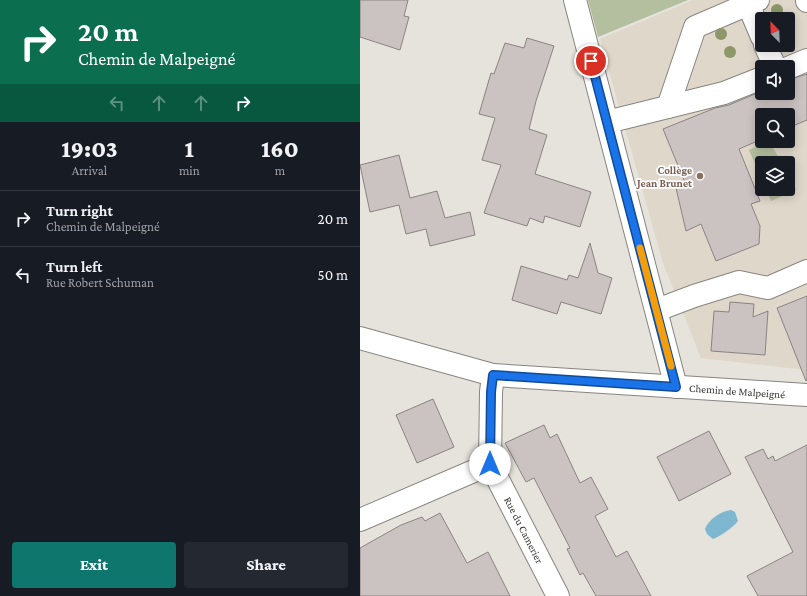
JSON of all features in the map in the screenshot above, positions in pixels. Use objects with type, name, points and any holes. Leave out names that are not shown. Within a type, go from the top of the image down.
[{"type":"street","points":[[575,0],[676,387]]},
{"type":"street","points":[[668,107],[695,27],[753,2],[756,12]]},
{"type":"street","points":[[795,65],[807,60]]},
{"type":"street","points":[[607,122],[724,93],[755,81]]},
{"type":"street","points":[[657,310],[694,296],[739,282],[768,288],[807,271]]},
{"type":"street","name":"Chemin de Malpeigné","points":[[360,338],[493,375],[807,395]]},
{"type":"street","name":"Rue du Camerier","points":[[493,375],[491,392],[490,464],[558,596]]},
{"type":"street","points":[[360,520],[490,464]]},
{"type":"shaded area","name":"Collège Jean Brunet","points":[[693,0],[807,0],[807,370],[701,358],[663,263],[600,39]]},
{"type":"green space","points":[[588,0],[688,0],[598,37]]},
{"type":"green space","points":[[755,147],[773,148],[778,156],[755,156],[755,164],[749,150]]},
{"type":"green space","points":[[769,196],[782,196],[771,201]]},
{"type":"water","points":[[731,510],[735,512],[738,521],[726,532],[713,539],[707,534],[705,529],[707,525],[716,516]]},
{"type":"building","points":[[360,0],[408,0],[404,16],[409,17],[400,50],[360,37]]},
{"type":"building","points":[[527,38],[554,46],[536,101],[529,129],[547,135],[535,174],[591,192],[580,227],[545,216],[543,223],[530,218],[527,226],[484,213],[501,165],[482,160],[495,118],[479,114],[491,73],[494,74],[505,43],[524,48]]},
{"type":"building","points":[[807,74],[807,120],[795,125],[795,108],[755,108],[755,142],[739,149],[755,189],[755,196],[758,196],[760,201],[751,204],[760,226],[759,244],[716,261],[701,224],[686,231],[676,188],[686,185],[663,129],[755,94],[755,100],[795,100],[795,78]]},
{"type":"building","points":[[399,155],[410,198],[437,191],[445,218],[470,212],[475,235],[430,246],[426,229],[406,234],[399,205],[370,212],[360,165]]},
{"type":"building","points":[[590,243],[598,273],[612,278],[601,314],[561,302],[557,314],[512,300],[521,266],[567,280],[569,275],[578,278]]},
{"type":"building","points":[[807,296],[807,380],[806,381],[777,308]]},
{"type":"building","points":[[730,302],[754,304],[753,317],[768,311],[765,355],[711,351],[714,311],[729,312]]},
{"type":"building","points":[[433,399],[454,447],[417,463],[396,415]]},
{"type":"building","points":[[544,425],[550,438],[557,434],[580,483],[591,477],[608,509],[595,516],[616,557],[627,551],[651,596],[596,596],[583,573],[580,575],[567,549],[570,548],[534,478],[526,482],[505,443]]},
{"type":"building","points":[[709,431],[731,474],[679,501],[657,457]]},
{"type":"building","points":[[807,445],[807,596],[758,596],[747,576],[793,552],[745,457],[763,449],[768,459],[773,456],[775,461]]},
{"type":"building","points":[[440,513],[467,563],[488,552],[510,596],[360,596],[360,548],[401,525],[422,517],[425,521]]},
{"type":"slow traffic","points":[[640,248],[671,366]]},
{"type":"place","name":"Collège Jean Brunet","points":[[700,176]]},
{"type":"route","points":[[490,464],[491,392],[493,375],[676,387],[591,61]]}]
